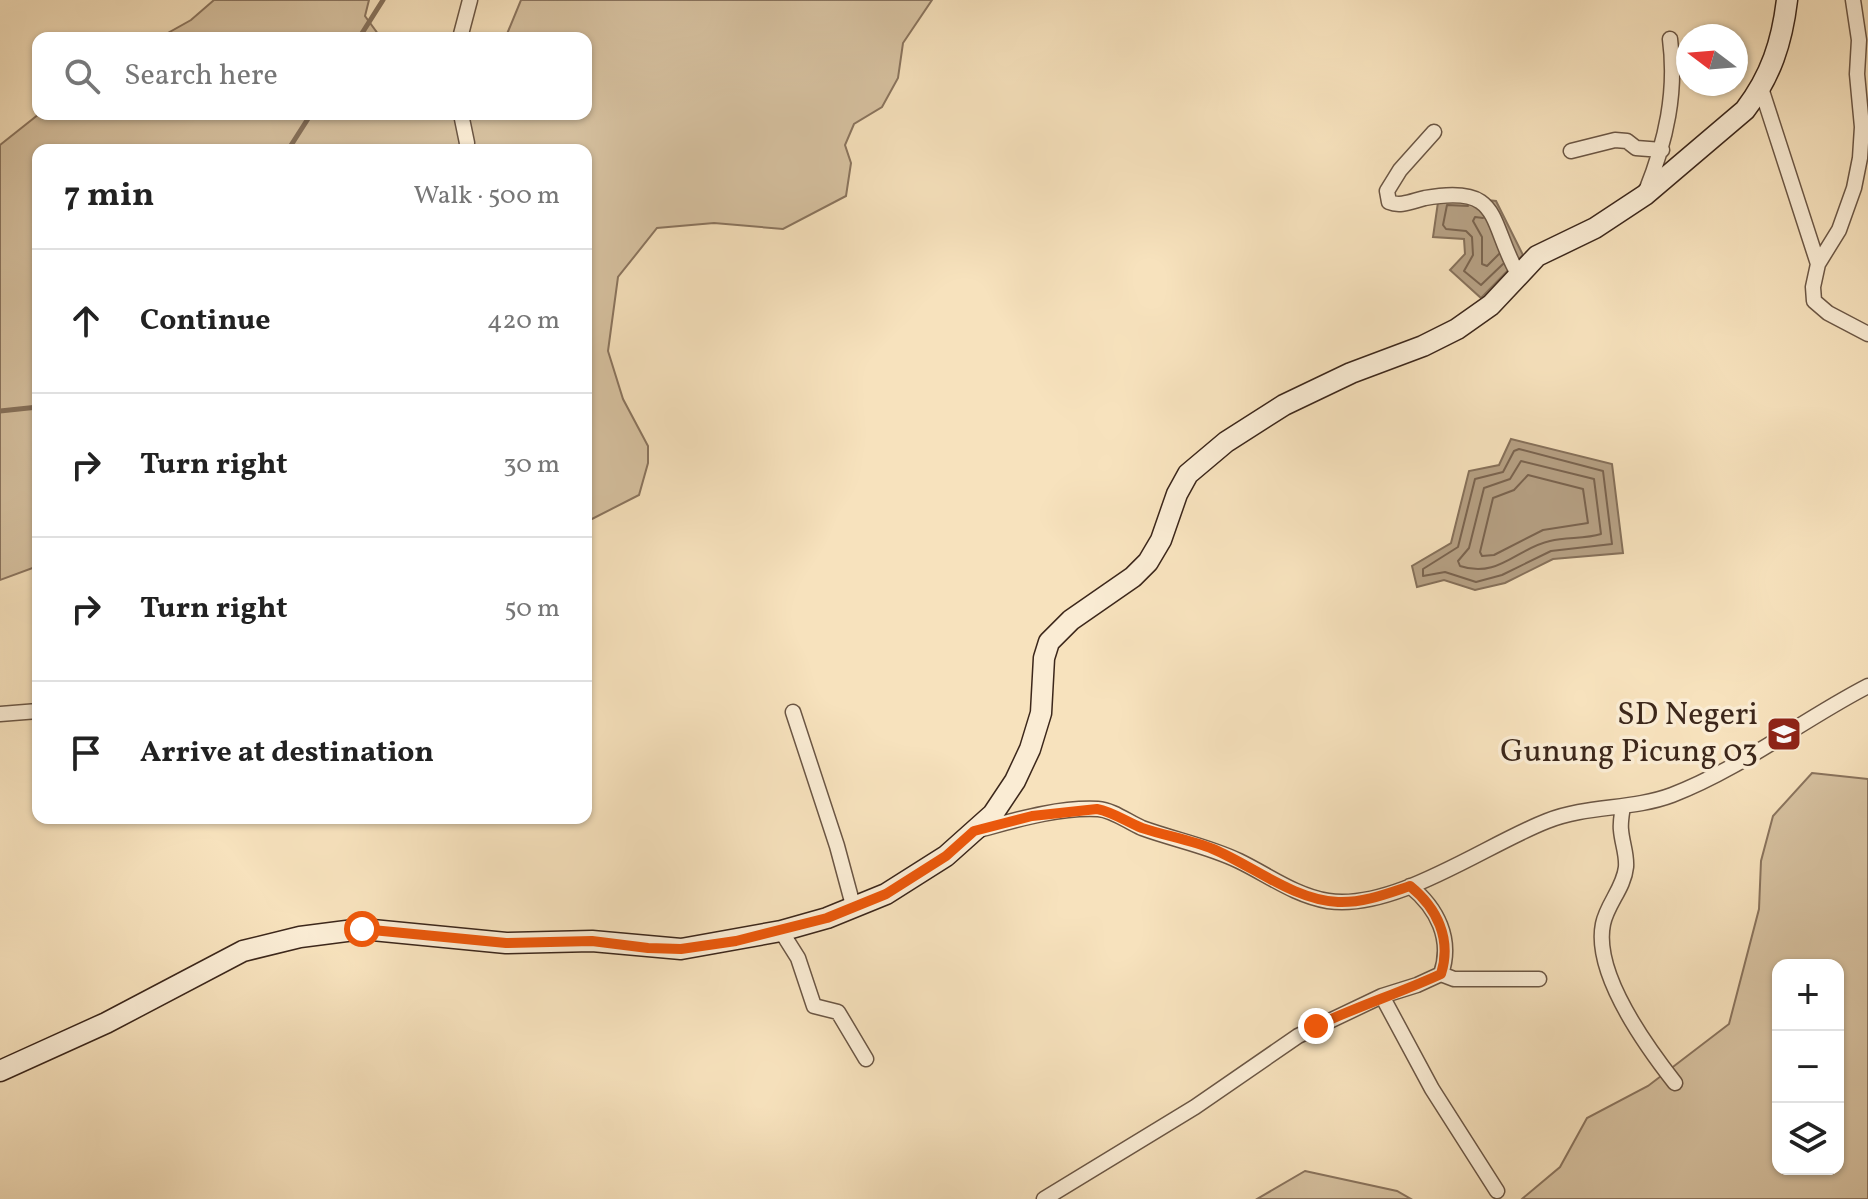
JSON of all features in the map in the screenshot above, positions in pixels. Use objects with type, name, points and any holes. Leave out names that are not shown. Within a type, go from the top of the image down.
[{"type":"main road","points":[[0,1071],[106,1023],[243,951],[322,932],[362,929],[506,943],[592,941],[681,949],[781,931],[854,909],[915,878],[946,856],[993,814],[1015,781],[1030,749],[1041,713],[1044,658],[1049,642],[1071,620],[1133,577],[1148,562],[1161,540],[1177,494],[1188,474],[1226,442],[1284,405],[1457,329],[1491,305],[1518,274],[1547,250],[1595,228],[1645,195],[1745,110],[1761,88],[1775,58],[1787,0]]},
{"type":"street","points":[[462,32],[470,0]]},
{"type":"street","points":[[1853,0],[1859,40],[1860,158],[1854,188],[1839,230],[1818,264],[1813,287],[1814,301],[1828,313],[1868,334]]},
{"type":"street","points":[[1645,195],[1662,150],[1673,87],[1670,39]]},
{"type":"street","points":[[1761,88],[1818,264]]},
{"type":"street","points":[[462,120],[467,144]]},
{"type":"street","points":[[1434,132],[1400,170],[1387,191],[1389,202],[1398,206],[1439,196],[1477,198],[1489,207],[1518,274]]},
{"type":"street","points":[[1571,151],[1615,140],[1627,141],[1636,148],[1662,150]]},
{"type":"street","points":[[974,831],[1032,816],[1106,810],[1144,828],[1212,849],[1304,894],[1341,902],[1375,898],[1410,886],[1548,820],[1660,798],[1687,788],[1868,686]]},
{"type":"street","points":[[0,714],[32,711]]},
{"type":"street","points":[[793,712],[854,909]]},
{"type":"street","points":[[1623,806],[1621,831],[1627,864],[1620,890],[1604,921],[1605,954],[1616,990],[1634,1027],[1675,1083]]},
{"type":"street","points":[[1410,886],[1423,896],[1439,917],[1445,950],[1441,974]]},
{"type":"street","points":[[781,931],[798,958],[814,1006],[838,1012],[866,1059]]},
{"type":"street","points":[[1044,1199],[1206,1099],[1298,1036],[1382,996],[1441,974],[1454,979],[1539,979]]},
{"type":"street","points":[[1382,996],[1432,1089],[1497,1191]]},
{"type":"shaded area","points":[[214,0],[369,0],[365,16],[377,32],[170,32],[191,20]]},
{"type":"shaded area","points":[[521,0],[932,0],[903,43],[898,78],[882,107],[854,124],[845,145],[851,163],[846,196],[783,229],[714,223],[657,228],[618,277],[608,351],[623,399],[648,446],[648,463],[639,495],[592,519],[592,144],[32,144],[32,568],[0,580],[0,145],[32,120],[592,120],[592,32],[508,32]]},
{"type":"shaded area","points":[[1812,773],[1868,779],[1868,1199],[1522,1199],[1560,1167],[1587,1118],[1648,1086],[1729,1024],[1759,909],[1761,861],[1773,816]]},
{"type":"shaded area","points":[[1305,1171],[1397,1191],[1411,1199],[1257,1199]]},
{"type":"water","points":[[1439,195],[1496,201],[1523,255],[1481,298],[1450,270],[1465,254],[1464,239],[1433,237]]},
{"type":"water","points":[[1511,439],[1612,464],[1623,553],[1553,559],[1505,583],[1475,590],[1444,580],[1417,587],[1412,566],[1451,543],[1469,471],[1499,465]]},
{"type":"waterway","points":[[363,32],[383,0]]},
{"type":"waterway","points":[[292,144],[307,120]]},
{"type":"waterway","points":[[0,411],[32,408]]},
{"type":"place","name":"SD Negeri Gunung Picung 03","points":[[1784,734]]},
{"type":"route","points":[[362,929],[506,943],[592,941],[648,948],[681,949],[736,941],[854,909],[906,883],[946,856],[974,831],[1032,816],[1097,809],[1106,810],[1144,828],[1212,849],[1304,894],[1326,901],[1375,898],[1410,886],[1423,896],[1439,917],[1445,950],[1441,974],[1316,1026]]}]
